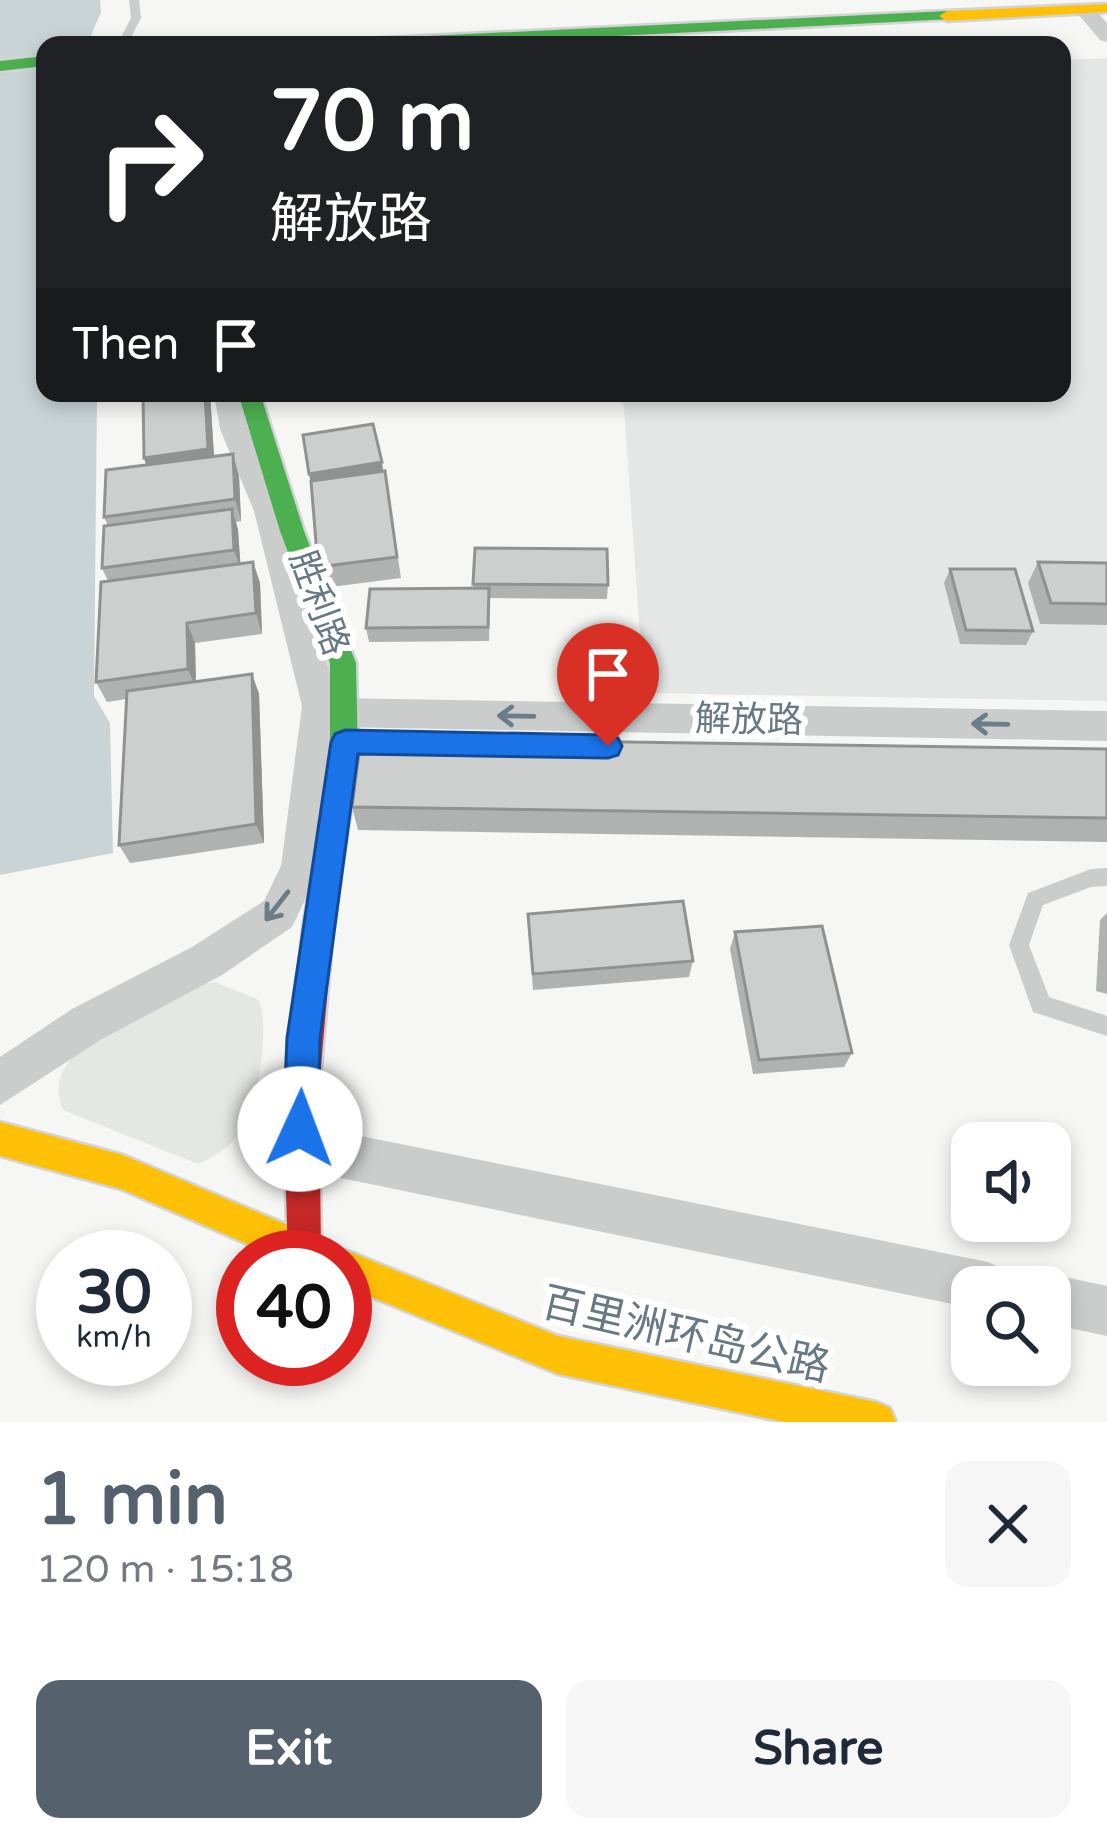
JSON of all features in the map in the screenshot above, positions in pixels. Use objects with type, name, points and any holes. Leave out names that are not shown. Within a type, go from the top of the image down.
[{"type":"street","points":[[528,36],[1096,8],[1107,36]]},
{"type":"street","points":[[0,66],[36,62]]},
{"type":"street","name":"胜利路","points":[[0,1083],[88,1024],[207,961],[278,914],[301,867],[332,727],[270,511],[247,464],[230,402]]},
{"type":"street","name":"胜利路","points":[[251,402],[322,617],[342,657],[304,1038],[298,1174],[307,1230]]},
{"type":"street","name":"解放路","points":[[332,727],[1107,726]]},
{"type":"street","name":"解放路","points":[[332,727],[1107,758]]},
{"type":"street","points":[[0,1138],[123,1172],[256,1230]]},
{"type":"street","points":[[341,1155],[951,1279]]},
{"type":"street","name":"百里洲环岛公路","points":[[372,1279],[558,1355],[876,1422]]},
{"type":"street","points":[[1071,1304],[1107,1311]]},
{"type":"lane","points":[[127,36],[136,18],[134,0]]},
{"type":"lane","points":[[1107,877],[1091,878],[1035,899],[1019,945],[1040,1005],[1107,1026]]},
{"type":"shaded area","points":[[0,0],[100,0],[101,12],[91,36],[36,36],[36,402],[97,402],[94,696],[110,723],[113,853],[0,875]]},
{"type":"shaded area","points":[[1107,58],[1107,701],[644,693],[621,402],[1071,402],[1071,60]]},
{"type":"shaded area","points":[[215,982],[259,1000],[262,1013],[256,1090],[244,1125],[228,1146],[198,1164],[63,1110],[59,1087],[65,1067],[80,1049],[152,1005],[195,985]]},
{"type":"building","points":[[143,402],[205,402],[208,449],[144,458]]},
{"type":"building","points":[[373,424],[382,462],[309,474],[303,435]]},
{"type":"building","points":[[233,454],[235,499],[104,517],[106,470]]},
{"type":"building","points":[[385,471],[397,557],[318,567],[311,481]]},
{"type":"building","points":[[232,509],[234,550],[102,568],[104,526]]},
{"type":"building","points":[[475,548],[607,549],[608,585],[473,584]]},
{"type":"building","points":[[253,562],[256,613],[187,623],[188,669],[96,682],[101,582]]},
{"type":"building","points":[[1038,562],[1107,563],[1107,604],[1051,603]]},
{"type":"building","points":[[950,569],[1015,569],[1033,631],[966,630]]},
{"type":"building","points":[[489,588],[488,627],[366,628],[370,589]]},
{"type":"building","points":[[252,674],[256,824],[119,845],[127,691]]},
{"type":"building","points":[[361,738],[1107,749],[1107,818],[352,807]]},
{"type":"building","points":[[683,901],[693,961],[533,974],[528,914]]},
{"type":"building","points":[[822,926],[852,1053],[759,1060],[735,932]]},
{"type":"traffic: fast","points":[[532,36],[947,16]]},
{"type":"traffic: fast","points":[[0,66],[36,62]]},
{"type":"traffic: fast","points":[[252,402],[292,531],[343,663],[344,760],[318,929]]},
{"type":"traffic: slow","points":[[947,16],[1107,8]]},
{"type":"traffic: slow","points":[[0,1139],[123,1172],[257,1230]]},
{"type":"traffic: slow","points":[[372,1279],[558,1355],[876,1422]]},
{"type":"traffic: jam","points":[[303,1230],[303,1089],[318,929]]},
{"type":"route","points":[[300,1129],[304,1038],[345,742],[608,746]]}]
